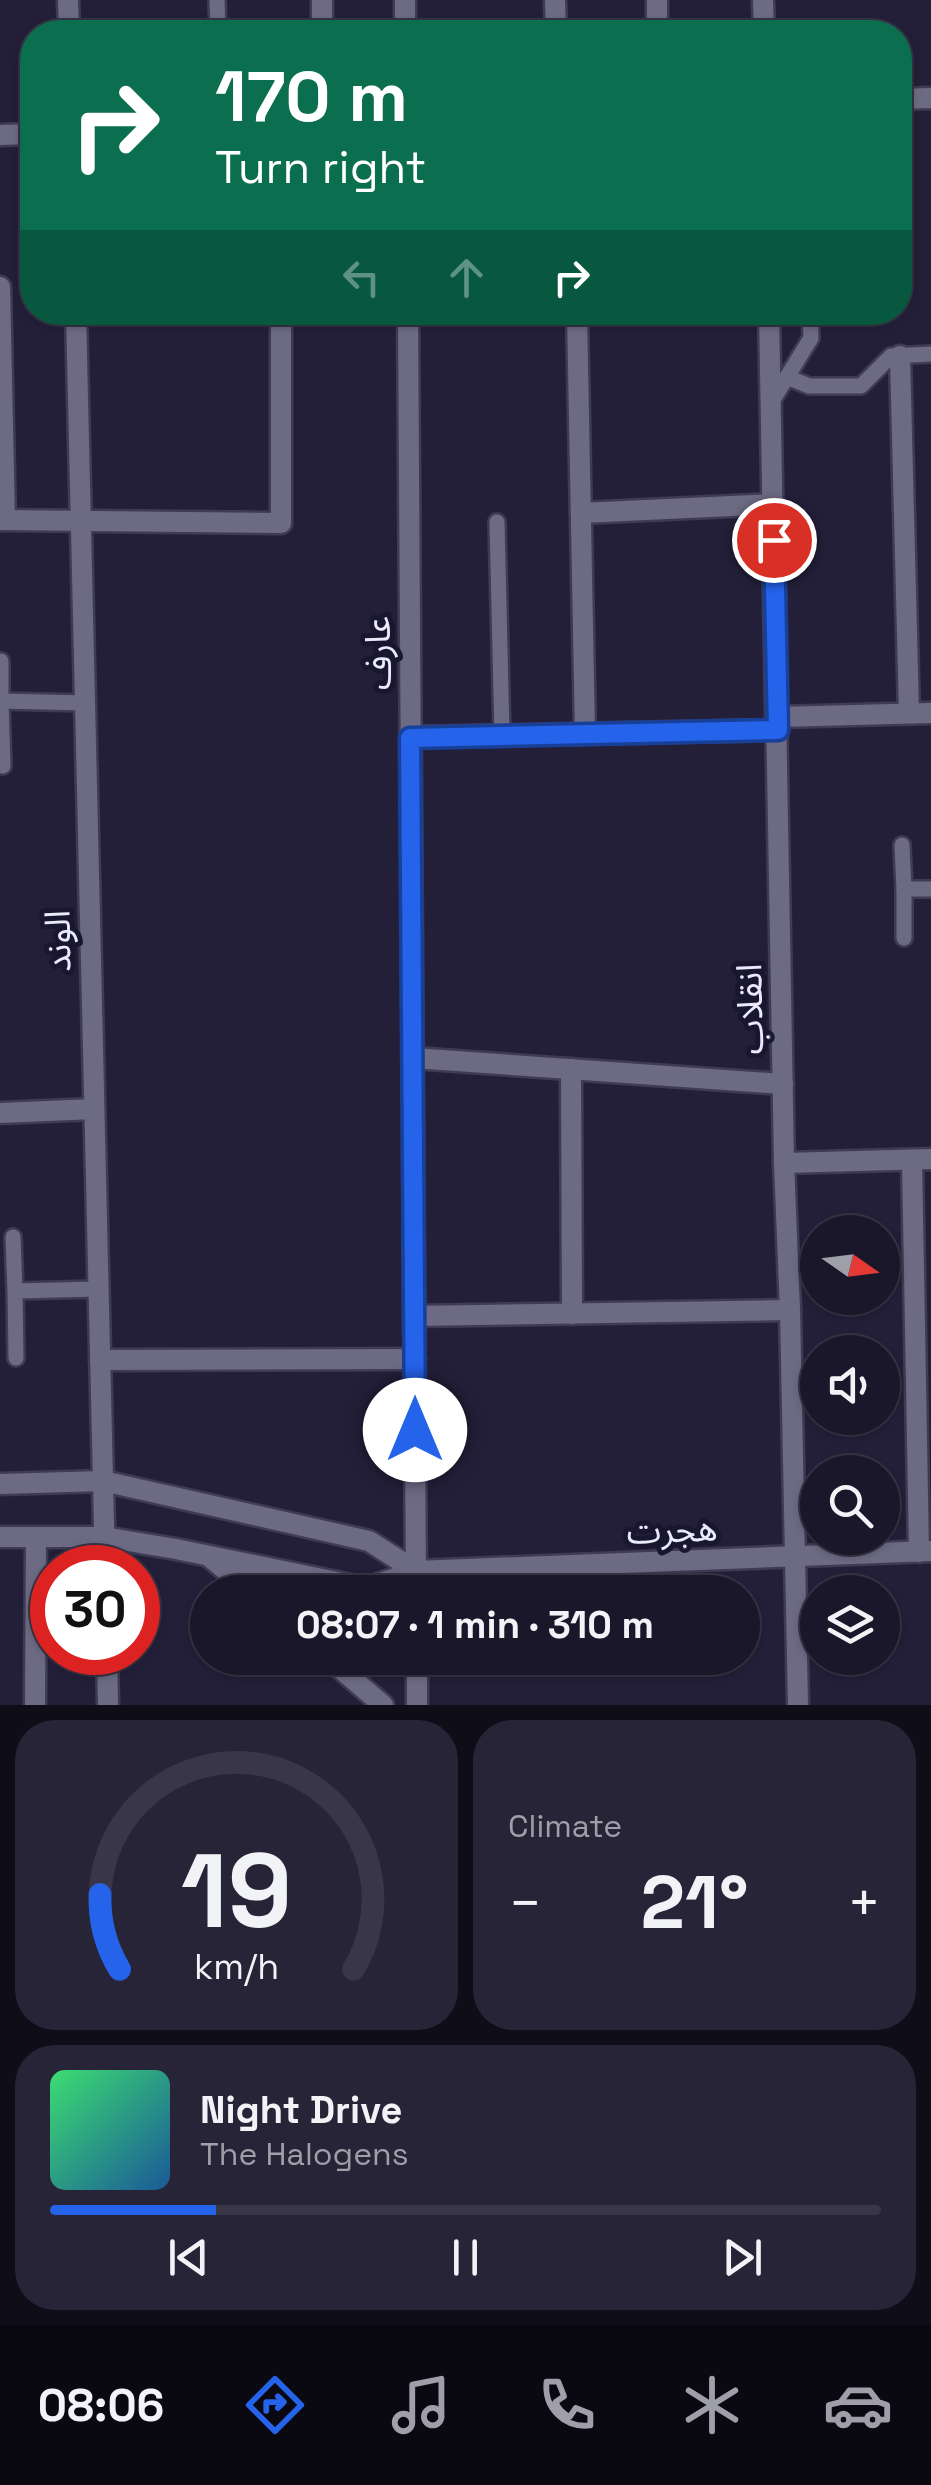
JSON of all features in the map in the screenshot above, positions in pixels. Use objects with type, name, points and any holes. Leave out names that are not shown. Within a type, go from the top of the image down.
[{"type":"street","points":[[0,287],[2,520],[282,523],[281,325]]},
{"type":"street","name":"الوند","points":[[76,325],[104,1545]]},
{"type":"street","name":"عارف","points":[[408,325],[416,1575]]},
{"type":"street","points":[[577,325],[585,734]]},
{"type":"street","name":"انقلاب","points":[[770,325],[784,1163],[798,1705]]},
{"type":"street","points":[[410,738],[585,734],[920,713],[900,356]]},
{"type":"street","points":[[581,513],[773,504]]},
{"type":"street","points":[[413,1058],[783,1084]]},
{"type":"street","points":[[572,1069],[572,1314]]},
{"type":"street","points":[[0,1114],[94,1108]]},
{"type":"street","points":[[784,1163],[921,1159],[925,1551]]},
{"type":"street","points":[[414,1316],[790,1310]]},
{"type":"street","points":[[100,1360],[415,1359]]},
{"type":"street","points":[[0,1484],[103,1481],[369,1540],[408,1575]]},
{"type":"street","name":"هجرت","points":[[0,1537],[104,1537],[303,1575]]},
{"type":"street","points":[[35,1705],[36,1537]]},
{"type":"street","name":"هجرت","points":[[522,1575],[925,1551]]},
{"type":"street","points":[[210,1556],[232,1575]]},
{"type":"street","points":[[107,1675],[108,1705]]},
{"type":"street","points":[[348,1675],[383,1705]]},
{"type":"street","points":[[416,1675],[417,1705]]},
{"type":"lane","points":[[772,403],[810,338],[810,325]]},
{"type":"lane","points":[[787,376],[809,386],[861,386],[891,356],[931,354]]},
{"type":"lane","points":[[497,522],[502,735]]},
{"type":"lane","points":[[0,661],[3,766]]},
{"type":"lane","points":[[1,701],[85,702]]},
{"type":"lane","points":[[902,845],[904,938]]},
{"type":"lane","points":[[904,889],[931,888]]},
{"type":"lane","points":[[12,1237],[16,1358]]},
{"type":"lane","points":[[15,1291],[98,1289]]},
{"type":"route","points":[[415,1430],[410,738],[778,730],[774,540]]}]
